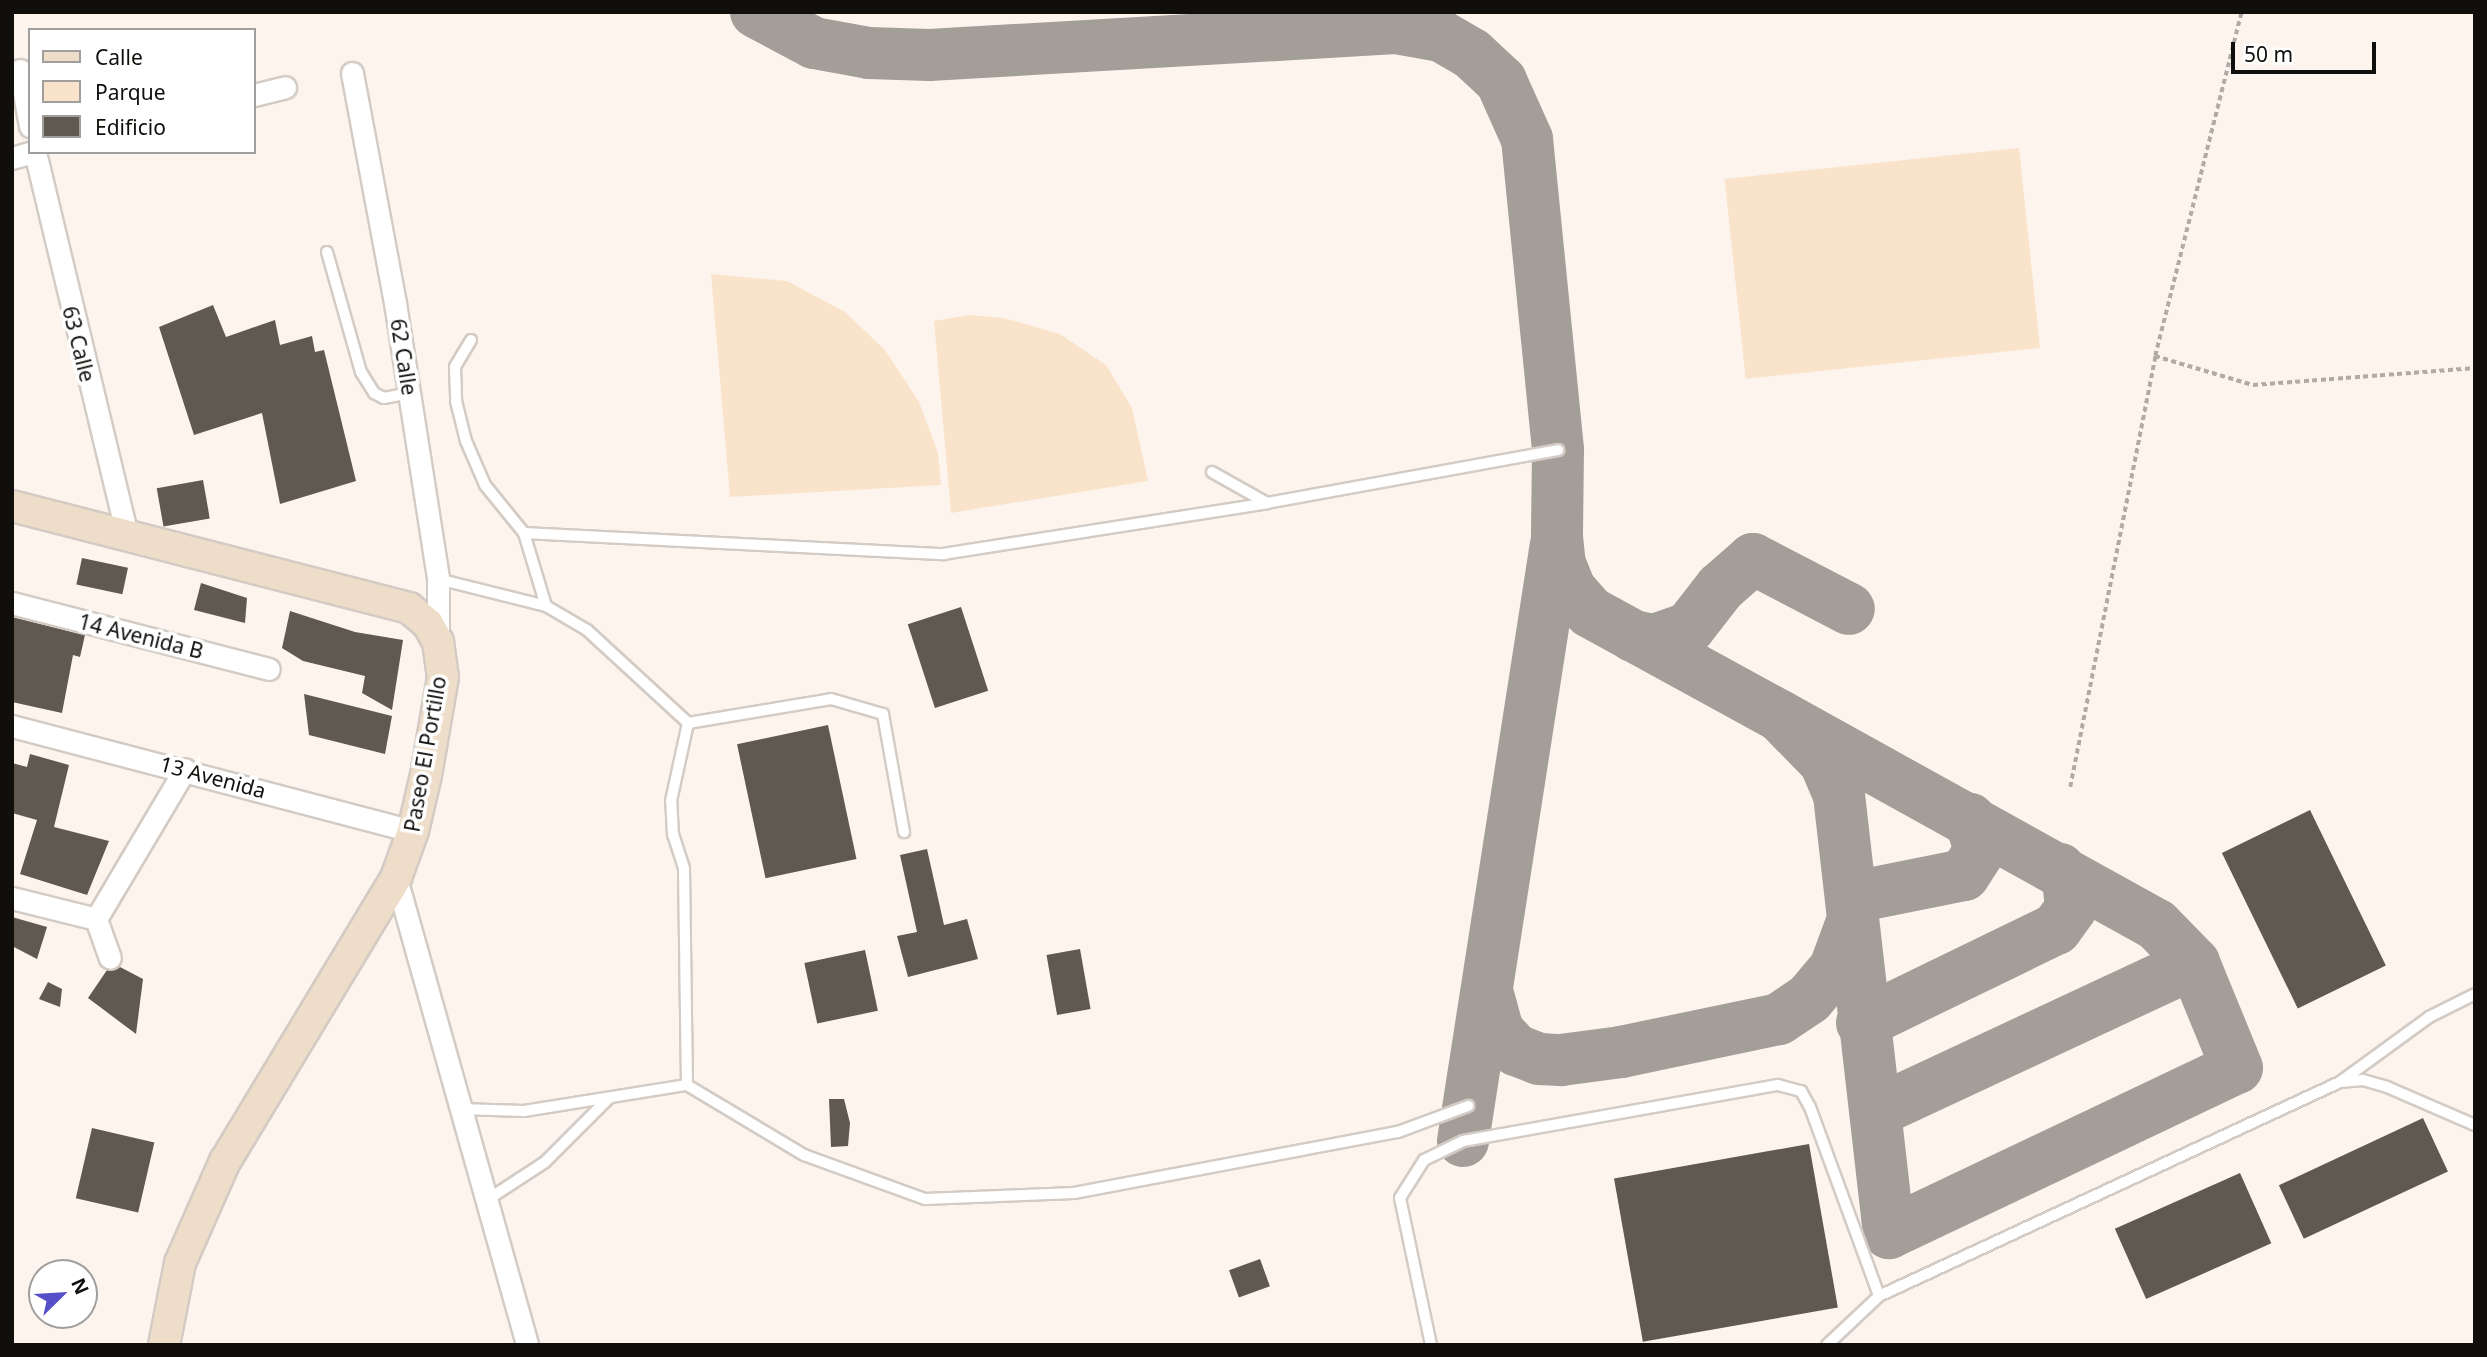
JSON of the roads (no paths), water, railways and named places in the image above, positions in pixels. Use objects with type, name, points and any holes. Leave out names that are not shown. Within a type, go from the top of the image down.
[{"type":"main road","name":"Paseo El Portillo","points":[[12,506],[410,608],[428,624],[438,642],[443,677],[413,831],[396,878],[225,1161],[180,1263],[164,1345]]},
{"type":"street","points":[[20,69],[28,115]]},
{"type":"street","name":"62 Calle","points":[[352,73],[409,393],[438,579],[438,642]]},
{"type":"street","points":[[256,95],[285,88]]},
{"type":"street","name":"63 Calle","points":[[34,154],[127,535]]},
{"type":"street","name":"14 Avenida B","points":[[12,603],[269,669]]},
{"type":"street","name":"13 Avenida","points":[[12,726],[185,769],[413,831]]},
{"type":"street","points":[[96,919],[185,769]]},
{"type":"street","points":[[396,878],[527,1345]]},
{"type":"street","points":[[12,898],[96,919]]},
{"type":"street","points":[[96,919],[110,958]]},
{"type":"lane","points":[[327,252],[361,372],[374,393],[384,398],[409,393]]},
{"type":"lane","points":[[471,340],[455,367],[456,401],[466,441],[485,485],[524,533],[546,606]]},
{"type":"lane","points":[[524,533],[943,554],[1267,503],[1559,450]]},
{"type":"lane","points":[[1212,472],[1267,503]]},
{"type":"lane","points":[[438,579],[546,606],[587,630],[688,723]]},
{"type":"lane","points":[[688,723],[831,699],[883,715],[904,832]]},
{"type":"lane","points":[[687,1086],[684,868],[673,835],[671,801],[688,723]]},
{"type":"lane","points":[[1827,1345],[1879,1296],[2340,1082],[2429,1017],[2475,993]]},
{"type":"lane","points":[[2340,1082],[2363,1080],[2387,1087],[2475,1125]]},
{"type":"lane","points":[[1432,1345],[1400,1198],[1424,1160],[1463,1141],[1779,1085],[1801,1091],[1810,1107],[1879,1296]]},
{"type":"lane","points":[[460,1109],[524,1111],[687,1086],[804,1155],[925,1199],[1074,1193],[1398,1132],[1468,1106]]},
{"type":"lane","points":[[487,1200],[545,1162],[609,1098]]}]
